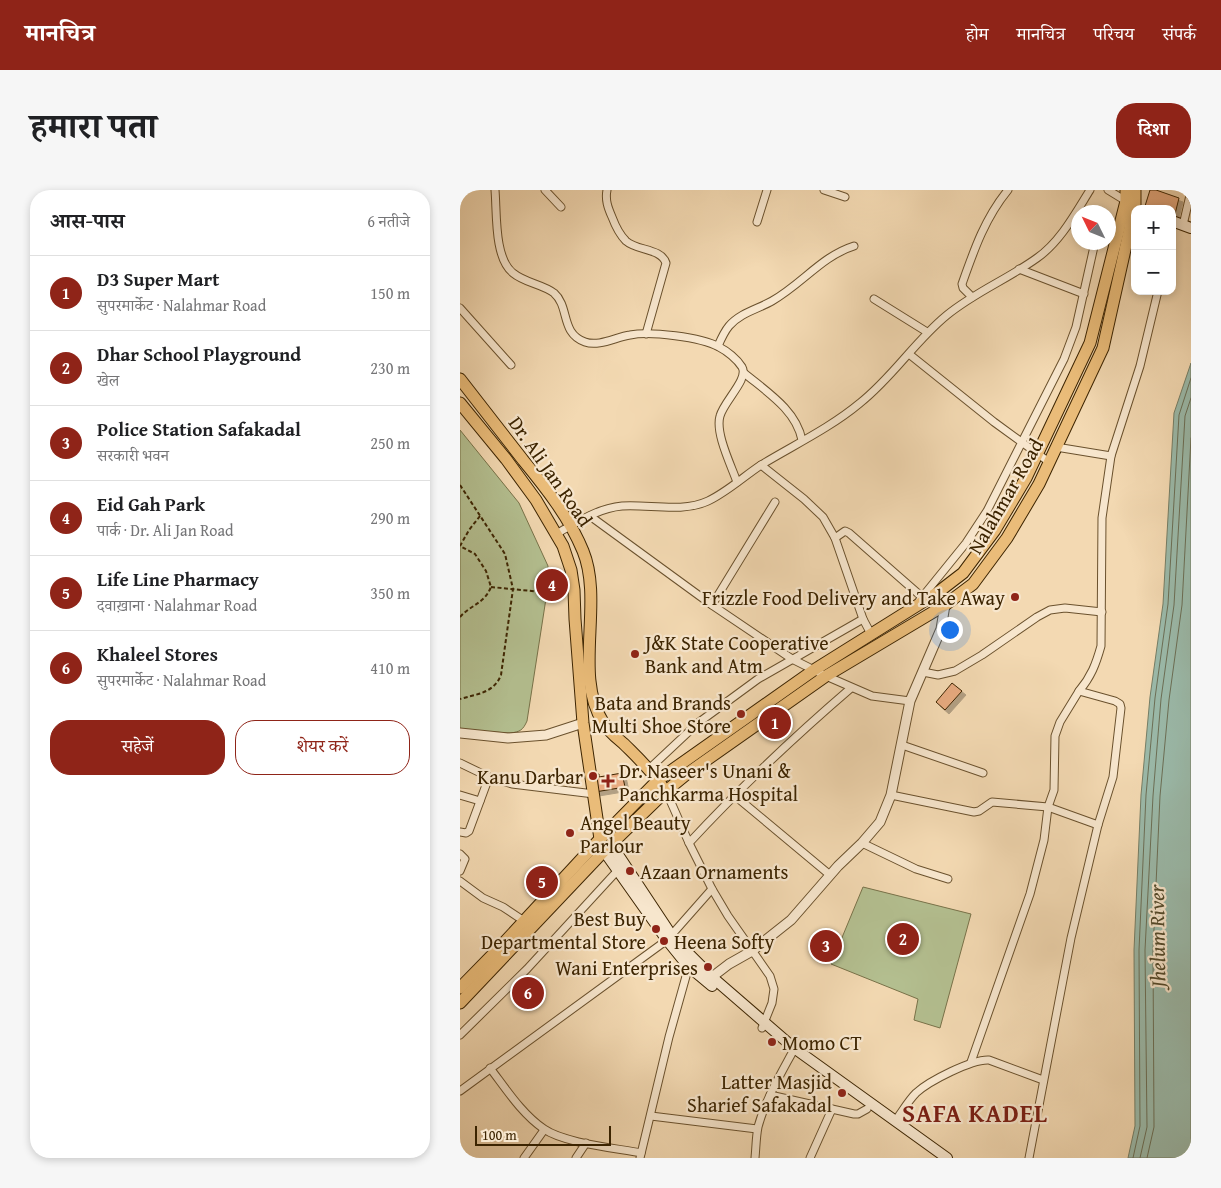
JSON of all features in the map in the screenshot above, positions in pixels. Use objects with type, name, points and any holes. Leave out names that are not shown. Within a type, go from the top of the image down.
[{"type":"main road","name":"Nalahmar Road","points":[[460,1003],[504,951],[608,847],[666,791],[688,773],[826,676],[945,605],[973,584],[1007,538],[1039,484],[1103,348],[1136,190]]},
{"type":"main road","name":"Nalahmar Road","points":[[1116,226],[1133,201]]},
{"type":"main road","name":"Nalahmar Road","points":[[460,988],[504,951],[524,921],[658,780],[814,670],[937,593],[963,574],[995,530],[1026,478],[1090,343],[1109,250]]},
{"type":"main road","name":"Dr. Ali Jan Road","points":[[460,379],[540,482],[571,526],[584,552],[590,584],[590,673],[593,695],[603,722],[649,768],[658,780]]},
{"type":"main road","name":"Dr. Ali Jan Road","points":[[460,403],[506,459],[536,500],[563,546],[571,570],[583,724],[600,839]]},
{"type":"main road","points":[[658,780],[666,791]]},
{"type":"main road","points":[[608,847],[618,870],[690,962],[763,1025],[947,1158]]},
{"type":"main road","points":[[608,847],[670,938]]},
{"type":"main road","points":[[690,962],[712,977],[792,1053],[866,1109],[936,1158]]},
{"type":"street","points":[[495,190],[499,247],[504,261],[512,273],[549,290],[557,296],[562,305],[569,329],[576,336],[592,343],[631,334],[663,334],[718,346],[728,352],[742,366],[744,373],[780,403],[793,417],[800,429],[802,440]]},
{"type":"street","points":[[545,190],[561,207]]},
{"type":"street","points":[[607,190],[606,201],[610,213],[626,241],[660,255],[666,263],[646,334]]},
{"type":"street","points":[[757,222],[767,190]]},
{"type":"street","points":[[824,190],[845,197]]},
{"type":"street","points":[[972,297],[963,288],[962,284],[980,234],[992,212],[1008,190]]},
{"type":"street","points":[[556,534],[590,516],[621,506],[689,506],[706,502],[761,465],[833,424],[890,376],[927,332],[949,313],[972,297],[1038,258],[1059,237],[1090,190]]},
{"type":"street","points":[[1108,190],[1133,201]]},
{"type":"street","points":[[1187,227],[1191,191]]},
{"type":"street","points":[[718,346],[722,335],[730,325],[743,315],[772,301],[839,251],[854,246]]},
{"type":"street","points":[[912,609],[966,543],[988,511],[1023,443],[1064,359],[1076,327],[1094,250]]},
{"type":"street","points":[[1019,269],[1084,294]]},
{"type":"street","points":[[971,1062],[1030,894],[1044,840],[1048,806],[1054,790],[1055,736],[1060,722],[1089,679],[1101,646],[1102,518],[1111,456],[1140,366],[1157,295]]},
{"type":"street","points":[[874,298],[927,332]]},
{"type":"street","points":[[460,308],[512,365]]},
{"type":"street","points":[[909,354],[994,422],[1049,462]]},
{"type":"street","points":[[736,482],[720,432],[719,418],[726,402],[740,383],[744,373]]},
{"type":"street","points":[[1056,447],[1111,456]]},
{"type":"street","points":[[761,465],[804,498],[823,517],[835,538],[863,619],[871,634]]},
{"type":"street","points":[[712,605],[775,502]]},
{"type":"street","points":[[590,516],[712,605],[792,659],[872,696],[910,701]]},
{"type":"street","points":[[835,538],[842,532],[849,533],[922,597]]},
{"type":"street","points":[[712,977],[729,964],[752,951],[791,920],[880,822],[891,795],[910,701],[941,629],[945,605],[937,593]]},
{"type":"street","points":[[923,672],[938,675],[955,671],[1050,610],[1065,608],[1102,612]]},
{"type":"street","points":[[649,768],[698,723],[758,679],[863,619]]},
{"type":"street","points":[[689,843],[734,795],[852,688]]},
{"type":"street","points":[[1029,1158],[1071,938],[1098,825],[1113,777],[1121,708],[1120,704],[1115,701],[1080,691]]},
{"type":"street","points":[[460,733],[508,738],[546,734],[583,724]]},
{"type":"street","points":[[902,745],[983,773]]},
{"type":"street","points":[[460,763],[489,777],[512,784],[594,794]]},
{"type":"street","points":[[460,832],[466,833],[469,830],[489,777]]},
{"type":"street","points":[[666,791],[712,889],[752,951],[764,964],[770,976],[774,989],[772,1003],[763,1025]]},
{"type":"street","points":[[460,795],[480,801]]},
{"type":"street","points":[[734,795],[830,875]]},
{"type":"street","points":[[891,795],[974,812],[979,811],[992,802],[1048,806],[1098,825]]},
{"type":"street","points":[[862,843],[916,869],[948,879]]},
{"type":"street","points":[[460,854],[465,859],[460,871]]},
{"type":"street","points":[[460,1035],[484,1013],[564,930],[618,870]]},
{"type":"street","points":[[460,881],[483,898],[503,907],[524,921]]},
{"type":"street","points":[[460,1091],[670,938],[712,889]]},
{"type":"street","points":[[490,1068],[517,1103],[544,1130],[567,1139],[640,1156],[690,962]]},
{"type":"street","points":[[755,1158],[757,1129],[770,1095],[792,1053]]},
{"type":"street","points":[[895,1121],[914,1094],[923,1087],[971,1062],[989,1060],[1044,1080]]},
{"type":"street","points":[[770,1095],[858,1114],[866,1109]]},
{"type":"street","points":[[810,1158],[832,1109]]},
{"type":"street","points":[[650,1116],[757,1129]]},
{"type":"street","points":[[524,1158],[544,1130]]},
{"type":"street","points":[[576,1158],[586,1143]]},
{"type":"path","points":[[460,485],[505,554],[514,589],[501,676],[497,685],[489,690],[460,699]]},
{"type":"path","points":[[460,617],[466,610],[487,598],[491,587],[486,571],[475,554],[460,546],[480,516]]},
{"type":"path","points":[[491,587],[563,594]]},
{"type":"green space","points":[[460,430],[519,503],[548,566],[547,592],[527,721],[521,730],[513,733],[460,730]]},
{"type":"green space","points":[[863,887],[971,914],[940,1028],[914,1020],[918,999],[831,964]]},
{"type":"water","name":"Jhelum River","points":[[1191,363],[1191,1158],[1128,1158],[1135,1126],[1134,950],[1141,795],[1150,697],[1163,604],[1174,413]]},
{"type":"building","points":[[1150,190],[1156,190],[1179,198],[1176,210],[1176,205],[1145,205]]},
{"type":"building","points":[[952,683],[962,691],[945,710],[936,702]]},
{"type":"building","points":[[622,773],[625,787],[595,792],[592,775],[599,774],[599,777]]},
{"type":"place","name":"Eid Gah Park","points":[[552,585]]},
{"type":"place","name":"Frizzle Food Delivery and Take Away","points":[[1015,597]]},
{"type":"place","name":"J&K State Cooperative Bank and Atm","points":[[635,654]]},
{"type":"place","name":"Bata and Brands Multi Shoe Store","points":[[741,714]]},
{"type":"place","name":"D3 Super Mart","points":[[775,723]]},
{"type":"place","name":"Kanu Darbar","points":[[593,776]]},
{"type":"place","name":"Dr. Naseer's Unani & Panchkarma Hospital","points":[[608,781]]},
{"type":"place","name":"Angel Beauty Parlour","points":[[570,833]]},
{"type":"place","name":"Azaan Ornaments","points":[[630,871]]},
{"type":"place","name":"Life Line Pharmacy","points":[[542,882]]},
{"type":"place","name":"Best Buy Departmental Store","points":[[656,929]]},
{"type":"place","name":"Dhar School Playground","points":[[903,939]]},
{"type":"place","name":"Heena Softy","points":[[664,941]]},
{"type":"place","name":"Police Station Safakadal","points":[[826,946]]},
{"type":"place","name":"Wani Enterprises","points":[[708,967]]},
{"type":"place","name":"Khaleel Stores","points":[[528,993]]},
{"type":"place","name":"Momo CT","points":[[772,1042]]},
{"type":"place","name":"Latter Masjid Sharief Safakadal","points":[[842,1093]]},
{"type":"district","name":"SAFA KADEL","points":[[975,1113]]}]
